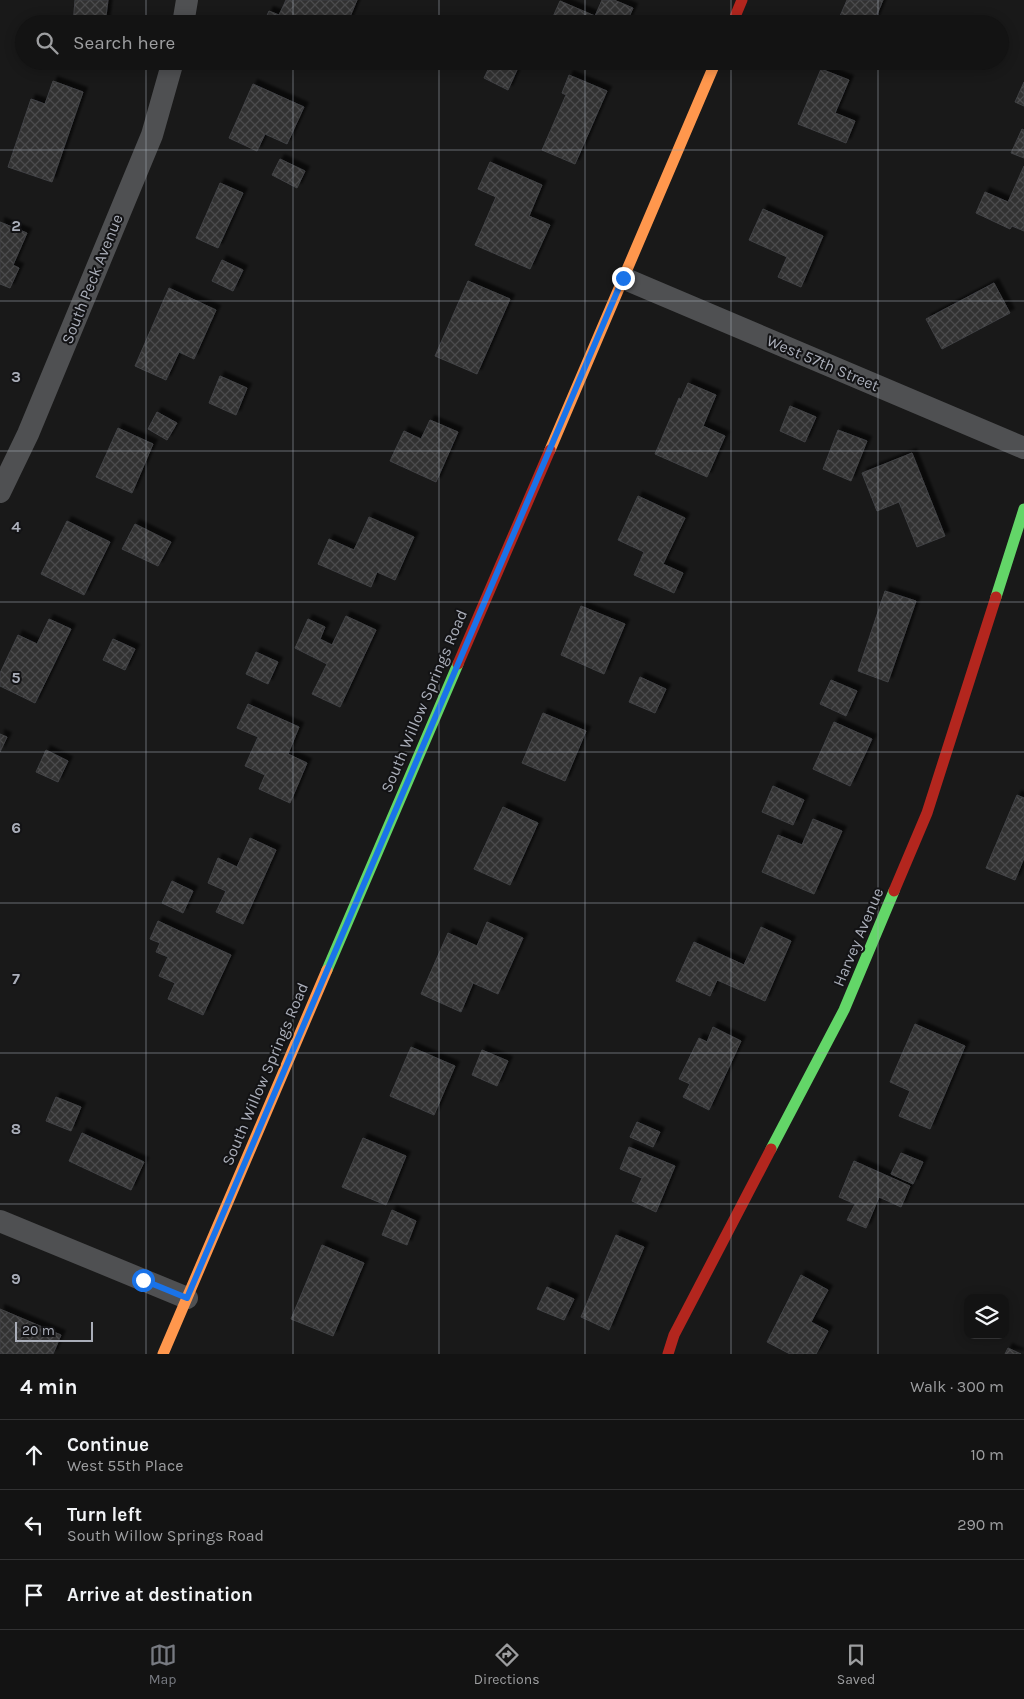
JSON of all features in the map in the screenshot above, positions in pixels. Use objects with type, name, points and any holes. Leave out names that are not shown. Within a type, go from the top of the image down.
[{"type":"street","points":[[184,15],[187,0]]},
{"type":"street","points":[[736,15],[742,0]]},
{"type":"street","name":"South Peck Avenue","points":[[0,492],[32,425],[152,134],[171,70]]},
{"type":"street","name":"South Willow Springs Road","points":[[163,1354],[712,70]]},
{"type":"street","name":"West 57th Street","points":[[623,278],[1024,448]]},
{"type":"street","name":"Harvey Avenue","points":[[668,1354],[674,1335],[844,1010],[927,813],[1024,510]]},
{"type":"street","points":[[0,1221],[187,1298]]},
{"type":"building","points":[[75,0],[108,0],[106,15],[74,15]]},
{"type":"building","points":[[286,0],[357,0],[351,15],[279,15]]},
{"type":"building","points":[[602,0],[614,0],[633,8],[630,15],[595,15]]},
{"type":"building","points":[[847,0],[883,0],[877,15],[840,15]]},
{"type":"building","points":[[560,1],[593,15],[554,15]]},
{"type":"building","points":[[269,11],[279,15],[267,15]]},
{"type":"building","points":[[488,70],[517,70],[508,90],[484,78]]},
{"type":"building","points":[[821,70],[849,80],[835,113],[855,121],[846,143],[798,124]]},
{"type":"building","points":[[569,75],[607,91],[575,164],[542,150],[566,95],[562,93]]},
{"type":"building","points":[[53,81],[83,92],[52,182],[8,167],[31,99],[45,104]]},
{"type":"building","points":[[1024,82],[1024,106],[1015,102]]},
{"type":"building","points":[[253,84],[304,107],[287,144],[265,134],[257,151],[229,138]]},
{"type":"building","points":[[1022,129],[1024,130],[1024,158],[1011,153]]},
{"type":"building","points":[[280,159],[305,171],[297,188],[272,175]]},
{"type":"building","points":[[490,162],[542,185],[529,216],[550,225],[530,269],[475,245],[496,197],[478,189]]},
{"type":"building","points":[[1024,166],[1024,231],[1012,226],[1010,229],[976,213],[985,192],[1008,202]]},
{"type":"building","points":[[220,183],[243,193],[218,248],[196,238]]},
{"type":"building","points":[[763,209],[823,236],[801,287],[778,277],[787,257],[749,240]]},
{"type":"building","points":[[0,222],[27,233],[13,265],[19,268],[10,288],[0,284]]},
{"type":"building","points":[[222,260],[243,270],[233,291],[212,281]]},
{"type":"building","points":[[468,281],[510,299],[477,374],[435,356]]},
{"type":"building","points":[[994,283],[1010,313],[942,349],[926,319]]},
{"type":"building","points":[[169,288],[216,310],[194,359],[179,352],[166,380],[135,366]]},
{"type":"building","points":[[220,376],[247,388],[236,415],[209,403]]},
{"type":"building","points":[[688,383],[716,395],[703,426],[725,436],[707,477],[655,454],[679,398],[681,399]]},
{"type":"building","points":[[790,406],[816,417],[805,442],[780,431]]},
{"type":"building","points":[[157,412],[177,423],[167,440],[148,429]]},
{"type":"building","points":[[430,420],[458,432],[436,482],[390,461],[404,431],[421,439]]},
{"type":"building","points":[[118,428],[153,444],[132,493],[96,477]]},
{"type":"building","points":[[838,430],[867,441],[851,481],[823,469]]},
{"type":"building","points":[[912,453],[945,536],[917,547],[899,502],[877,511],[862,473]]},
{"type":"building","points":[[638,496],[685,518],[663,564],[683,573],[674,593],[634,575],[644,552],[618,540]]},
{"type":"building","points":[[369,517],[414,537],[395,580],[377,572],[371,587],[318,564],[329,539],[354,550]]},
{"type":"building","points":[[67,521],[110,542],[84,595],[41,574]]},
{"type":"building","points":[[135,524],[171,542],[158,566],[122,549]]},
{"type":"building","points":[[885,591],[916,601],[888,682],[858,671]]},
{"type":"building","points":[[581,606],[625,624],[604,674],[561,655]]},
{"type":"building","points":[[346,616],[376,630],[340,707],[312,694],[327,664],[295,648],[308,619],[325,627],[320,639],[332,645]]},
{"type":"building","points":[[49,619],[71,629],[35,703],[0,686],[0,673],[18,635],[37,644]]},
{"type":"building","points":[[113,639],[135,649],[125,670],[103,660]]},
{"type":"building","points":[[256,652],[278,662],[268,684],[246,674]]},
{"type":"building","points":[[640,677],[666,689],[655,713],[629,702]]},
{"type":"building","points":[[831,680],[857,691],[846,716],[820,704]]},
{"type":"building","points":[[248,704],[299,727],[288,754],[307,763],[290,803],[259,789],[265,775],[245,766],[258,737],[237,728]]},
{"type":"building","points":[[543,713],[586,731],[565,781],[522,763]]},
{"type":"building","points":[[834,722],[872,739],[850,786],[813,769]]},
{"type":"building","points":[[0,734],[7,737],[0,752]]},
{"type":"building","points":[[46,750],[68,761],[58,782],[36,772]]},
{"type":"building","points":[[773,786],[804,800],[793,825],[762,812]]},
{"type":"building","points":[[1017,795],[1024,798],[1024,858],[1015,880],[986,868]]},
{"type":"building","points":[[503,807],[538,823],[510,885],[474,869]]},
{"type":"building","points":[[813,819],[842,831],[814,894],[762,872],[778,835],[802,845]]},
{"type":"building","points":[[250,838],[276,850],[243,924],[216,912],[226,891],[208,883],[218,858],[237,867]]},
{"type":"building","points":[[172,881],[193,891],[183,913],[162,903]]},
{"type":"building","points":[[158,921],[231,955],[203,1015],[168,999],[175,983],[159,976],[168,957],[156,952],[160,943],[150,939]]},
{"type":"building","points":[[487,922],[523,938],[498,994],[473,983],[461,1012],[421,994],[448,933],[477,946]]},
{"type":"building","points":[[761,927],[791,941],[765,1001],[717,980],[710,996],[676,981],[694,942],[744,965]]},
{"type":"building","points":[[915,1024],[965,1046],[930,1129],[899,1116],[910,1091],[890,1082]]},
{"type":"building","points":[[713,1027],[741,1041],[709,1110],[683,1097],[690,1084],[679,1079],[699,1038],[707,1042]]},
{"type":"building","points":[[411,1047],[455,1066],[434,1115],[390,1096]]},
{"type":"building","points":[[482,1050],[508,1061],[497,1086],[472,1075]]},
{"type":"building","points":[[56,1097],[81,1107],[71,1131],[46,1121]]},
{"type":"building","points":[[637,1122],[660,1132],[653,1147],[630,1137]]},
{"type":"building","points":[[82,1133],[144,1162],[131,1190],[69,1161]]},
{"type":"building","points":[[363,1138],[406,1156],[386,1205],[342,1187]]},
{"type":"building","points":[[629,1147],[675,1166],[656,1212],[632,1201],[642,1178],[620,1169]]},
{"type":"building","points":[[901,1153],[923,1162],[913,1184],[891,1174]]},
{"type":"building","points":[[854,1161],[910,1186],[901,1207],[879,1197],[866,1228],[847,1220],[855,1204],[839,1197]]},
{"type":"building","points":[[392,1210],[416,1221],[407,1245],[382,1235]]},
{"type":"building","points":[[616,1235],[644,1247],[609,1330],[581,1317]]},
{"type":"building","points":[[322,1245],[364,1263],[333,1336],[291,1319]]},
{"type":"building","points":[[801,1275],[828,1290],[811,1322],[828,1331],[816,1354],[790,1354],[767,1342]]},
{"type":"building","points":[[547,1287],[574,1299],[564,1320],[537,1309]]},
{"type":"building","points":[[0,1309],[61,1335],[53,1354],[0,1354]]},
{"type":"building","points":[[1008,1348],[1021,1354],[1005,1354]]},
{"type":"traffic: fast","points":[[996,597],[1024,509]]},
{"type":"traffic: fast","points":[[327,970],[458,664]]},
{"type":"traffic: fast","points":[[771,1149],[844,1010],[894,891]]},
{"type":"traffic: slow","points":[[550,450],[712,70]]},
{"type":"traffic: slow","points":[[163,1354],[327,970]]},
{"type":"traffic: jam","points":[[736,15],[742,0]]},
{"type":"traffic: jam","points":[[458,664],[550,450]]},
{"type":"traffic: jam","points":[[894,891],[927,813],[996,597]]},
{"type":"traffic: jam","points":[[668,1354],[674,1335],[771,1149]]},
{"type":"route","points":[[143,1280],[187,1298],[623,278]]}]
